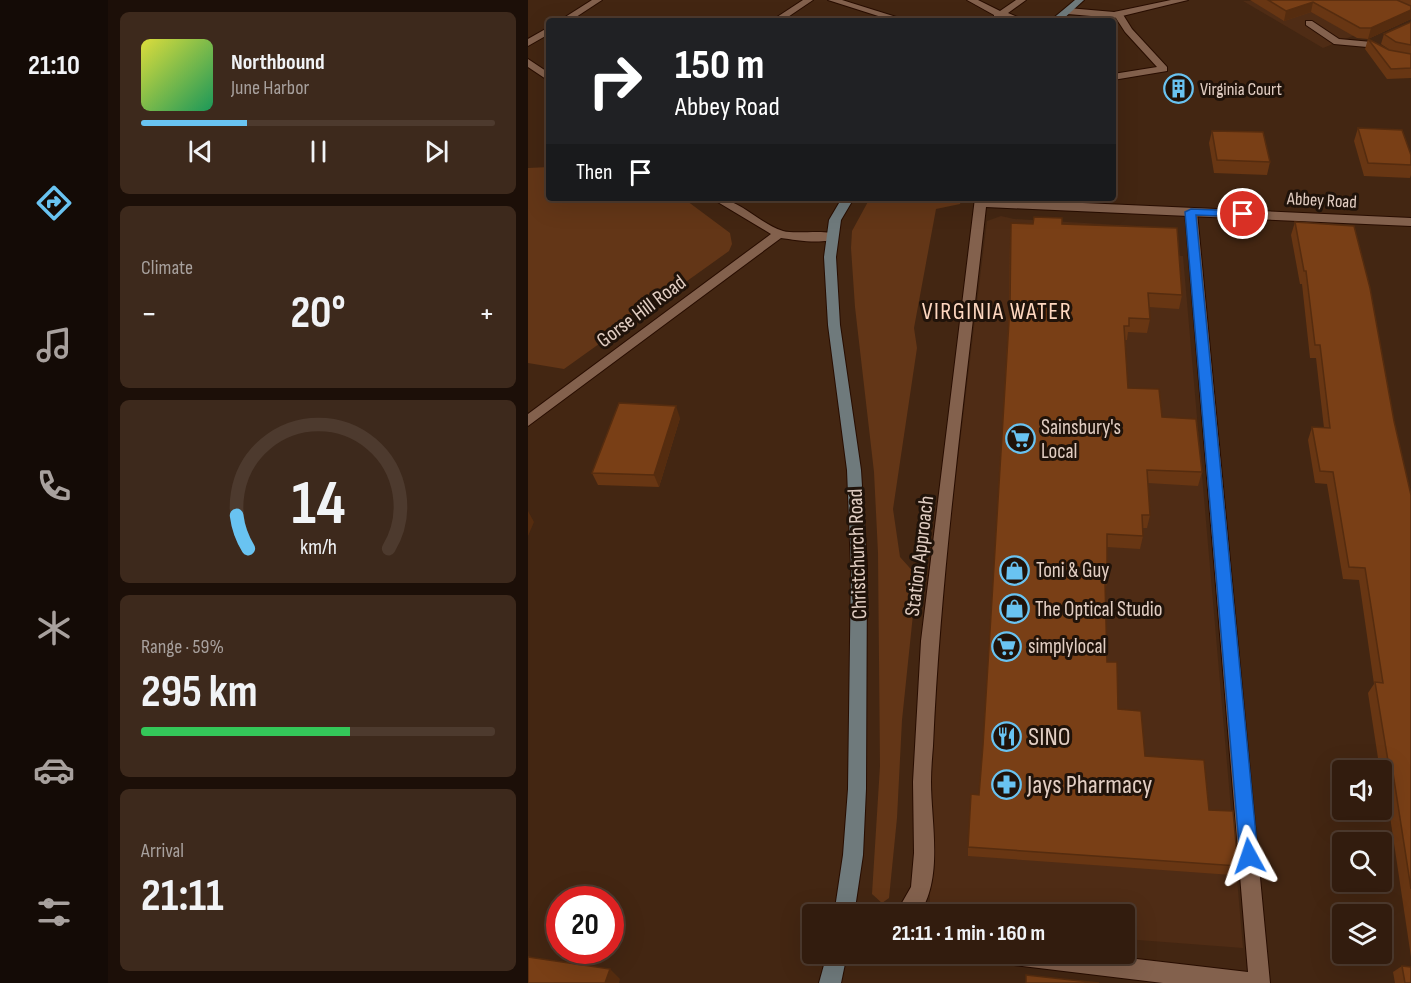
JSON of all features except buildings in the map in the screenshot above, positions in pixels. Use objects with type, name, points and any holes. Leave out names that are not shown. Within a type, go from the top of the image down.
[{"type":"main road","points":[[1059,18],[1080,0]]},
{"type":"main road","name":"Christchurch Road","points":[[846,201],[835,220],[830,257],[834,325],[854,470],[859,567],[857,789],[853,855],[846,904]]},
{"type":"main road","points":[[830,983],[835,964]]},
{"type":"street","points":[[569,18],[598,0]]},
{"type":"street","points":[[781,18],[809,0]]},
{"type":"street","points":[[832,0],[894,18]]},
{"type":"street","points":[[971,0],[1013,18]]},
{"type":"street","points":[[996,18],[1022,0]]},
{"type":"street","points":[[1068,11],[1100,16],[1119,15],[1184,0]]},
{"type":"street","points":[[1116,77],[1164,69],[1128,30],[1119,15]]},
{"type":"street","points":[[1309,23],[1337,42],[1374,42],[1389,57],[1411,61]]},
{"type":"street","points":[[528,43],[546,32]]},
{"type":"street","points":[[528,62],[546,76]]},
{"type":"street","points":[[722,201],[778,234],[801,237],[832,236]]},
{"type":"street","name":"Abbey Road","points":[[980,201],[1408,222]]},
{"type":"street","name":"Station Approach","points":[[914,904],[922,876],[924,853],[922,782],[929,641],[966,339],[980,201]]},
{"type":"street","points":[[1191,212],[1259,983]]},
{"type":"street","points":[[1408,222],[1411,235]]},
{"type":"street","name":"Gorse Hill Road","points":[[528,421],[778,234]]},
{"type":"street","points":[[1090,964],[1251,983]]},
{"type":"shaded area","points":[[1411,0],[1355,35],[1323,48],[1243,1]]},
{"type":"shaded area","points":[[546,167],[546,201],[687,201],[730,233],[732,244],[729,251],[564,369],[528,363],[528,168]]},
{"type":"shaded area","points":[[868,201],[961,201],[960,204],[936,209],[914,328],[917,348],[893,509],[900,557],[917,576],[902,720],[897,818],[889,898],[882,903],[872,894],[880,766],[878,553],[874,472],[855,307],[852,231]]},
{"type":"shaded area","points":[[1001,216],[1014,219],[1154,227],[1158,255],[1183,256],[1243,948],[1135,940],[1135,904],[930,904],[929,776],[943,582],[987,221]]},
{"type":"place","name":"Virginia Court","points":[[1179,89]]},
{"type":"place","name":"Sainsbury's Local","points":[[1020,439]]},
{"type":"place","name":"Toni & Guy","points":[[1015,570]]},
{"type":"place","name":"The Optical Studio","points":[[1014,609]]},
{"type":"place","name":"simplylocal","points":[[1007,646]]},
{"type":"place","name":"SINO","points":[[1007,736]]},
{"type":"place","name":"Jays Pharmacy","points":[[1006,784]]},
{"type":"district","name":"VIRGINIA WATER","points":[[997,311]]},
{"type":"route","points":[[1243,214],[1191,212],[1249,856]]}]
